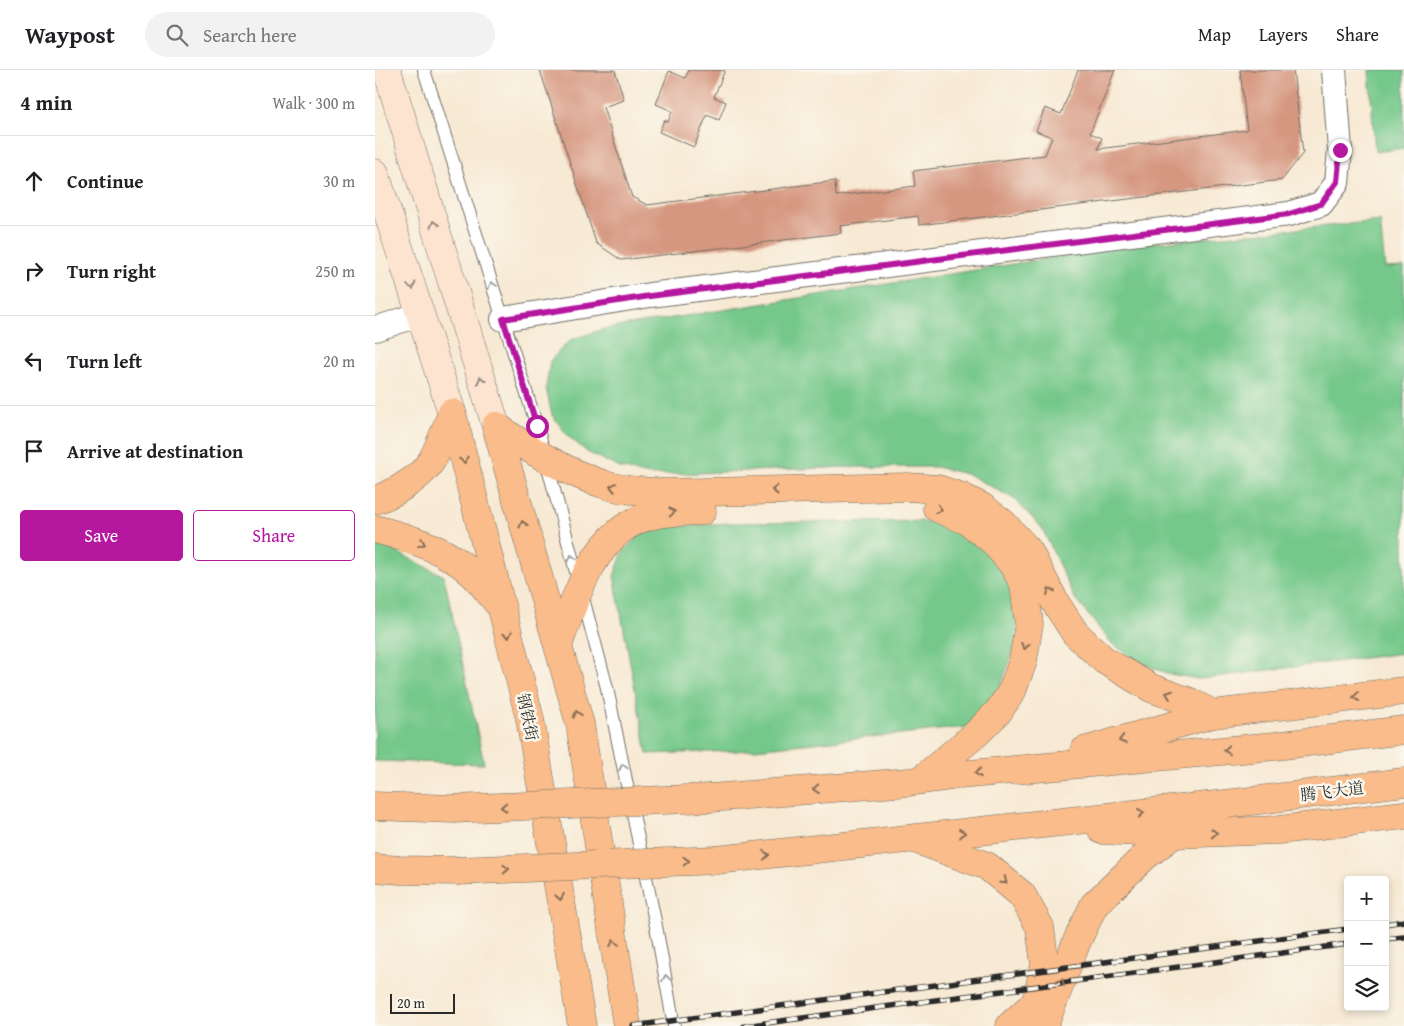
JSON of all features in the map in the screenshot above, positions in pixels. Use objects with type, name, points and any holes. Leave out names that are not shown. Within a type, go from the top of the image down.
[{"type":"highway","points":[[375,500],[388,496],[413,480],[431,462],[453,413]]},
{"type":"highway","name":"钢铁街","points":[[453,413],[530,720],[582,1026]]},
{"type":"highway","points":[[496,426],[523,445],[581,476],[605,485],[631,490],[664,493],[907,487],[938,490],[961,497],[982,507],[1003,524],[1028,550],[1055,602],[1075,633],[1104,660],[1151,688],[1189,702],[1213,714]]},
{"type":"highway","points":[[496,426],[580,724],[627,1026]]},
{"type":"highway","points":[[557,646],[580,587],[597,556],[617,533],[637,520],[665,512],[910,503],[942,509],[968,521],[993,541],[1013,565],[1024,584],[1029,624],[1023,662],[1011,691],[998,712],[977,733],[921,780]]},
{"type":"highway","points":[[375,529],[423,542],[457,562],[474,575],[501,607]]},
{"type":"highway","points":[[1019,769],[1213,714],[1404,691]]},
{"type":"highway","points":[[375,806],[453,809],[710,798],[1275,746],[1404,730]]},
{"type":"highway","name":"腾飞大道","points":[[1026,826],[1404,782]]},
{"type":"highway","points":[[383,871],[457,871],[717,860],[1026,826],[1174,834],[1279,830],[1404,815]]},
{"type":"highway","points":[[1041,1026],[1046,1020],[1077,941],[1094,905],[1144,857],[1174,834]]},
{"type":"highway","points":[[913,838],[987,866],[1022,895],[1040,927],[1045,965],[1036,1002],[1010,1026]]},
{"type":"main road","points":[[387,70],[496,426]]},
{"type":"main road","points":[[375,173],[453,413]]},
{"type":"street","points":[[503,319],[650,296],[1289,214],[1321,204],[1337,182],[1340,150],[1334,70]]},
{"type":"street","points":[[375,330],[421,314]]},
{"type":"lane","points":[[424,70],[545,457],[607,688],[654,917],[674,1026]]},
{"type":"green space","points":[[1369,70],[1404,70],[1404,148],[1375,152]]},
{"type":"green space","points":[[1380,221],[1385,268],[1404,267],[1404,653],[1198,679],[1170,674],[1144,665],[1111,643],[1074,597],[1042,528],[1014,499],[970,475],[936,467],[848,467],[649,475],[620,468],[587,452],[568,436],[552,415],[546,388],[550,361],[570,340],[603,329],[1140,244]]},
{"type":"green space","points":[[939,521],[956,527],[998,563],[1014,595],[1018,639],[997,696],[967,727],[736,751],[647,754],[614,576],[623,552],[640,534],[668,527],[729,523]]},
{"type":"green space","points":[[375,544],[383,545],[444,576],[484,764],[375,761]]},
{"type":"building","points":[[540,70],[615,70],[624,100],[603,107],[632,197],[647,205],[835,181],[836,196],[915,186],[913,171],[1045,155],[1052,137],[1036,131],[1045,108],[1061,114],[1078,70],[1115,70],[1090,133],[1102,138],[1098,149],[1247,130],[1240,70],[1293,70],[1303,153],[1282,180],[919,225],[918,216],[840,226],[841,233],[621,260],[596,243]]},
{"type":"building","points":[[689,70],[725,70],[714,97],[726,102],[719,120],[707,115],[694,147],[659,132],[664,120],[668,122],[672,111],[656,104],[669,71],[685,78]]},
{"type":"railway","points":[[1389,923],[1404,921]]},
{"type":"railway","points":[[633,1026],[1344,930]]},
{"type":"railway","points":[[1389,939],[1404,937]]},
{"type":"railway","points":[[744,1026],[1344,945]]},
{"type":"route","points":[[537,426],[503,319],[650,296],[1289,214],[1321,204],[1337,182],[1340,150]]}]
